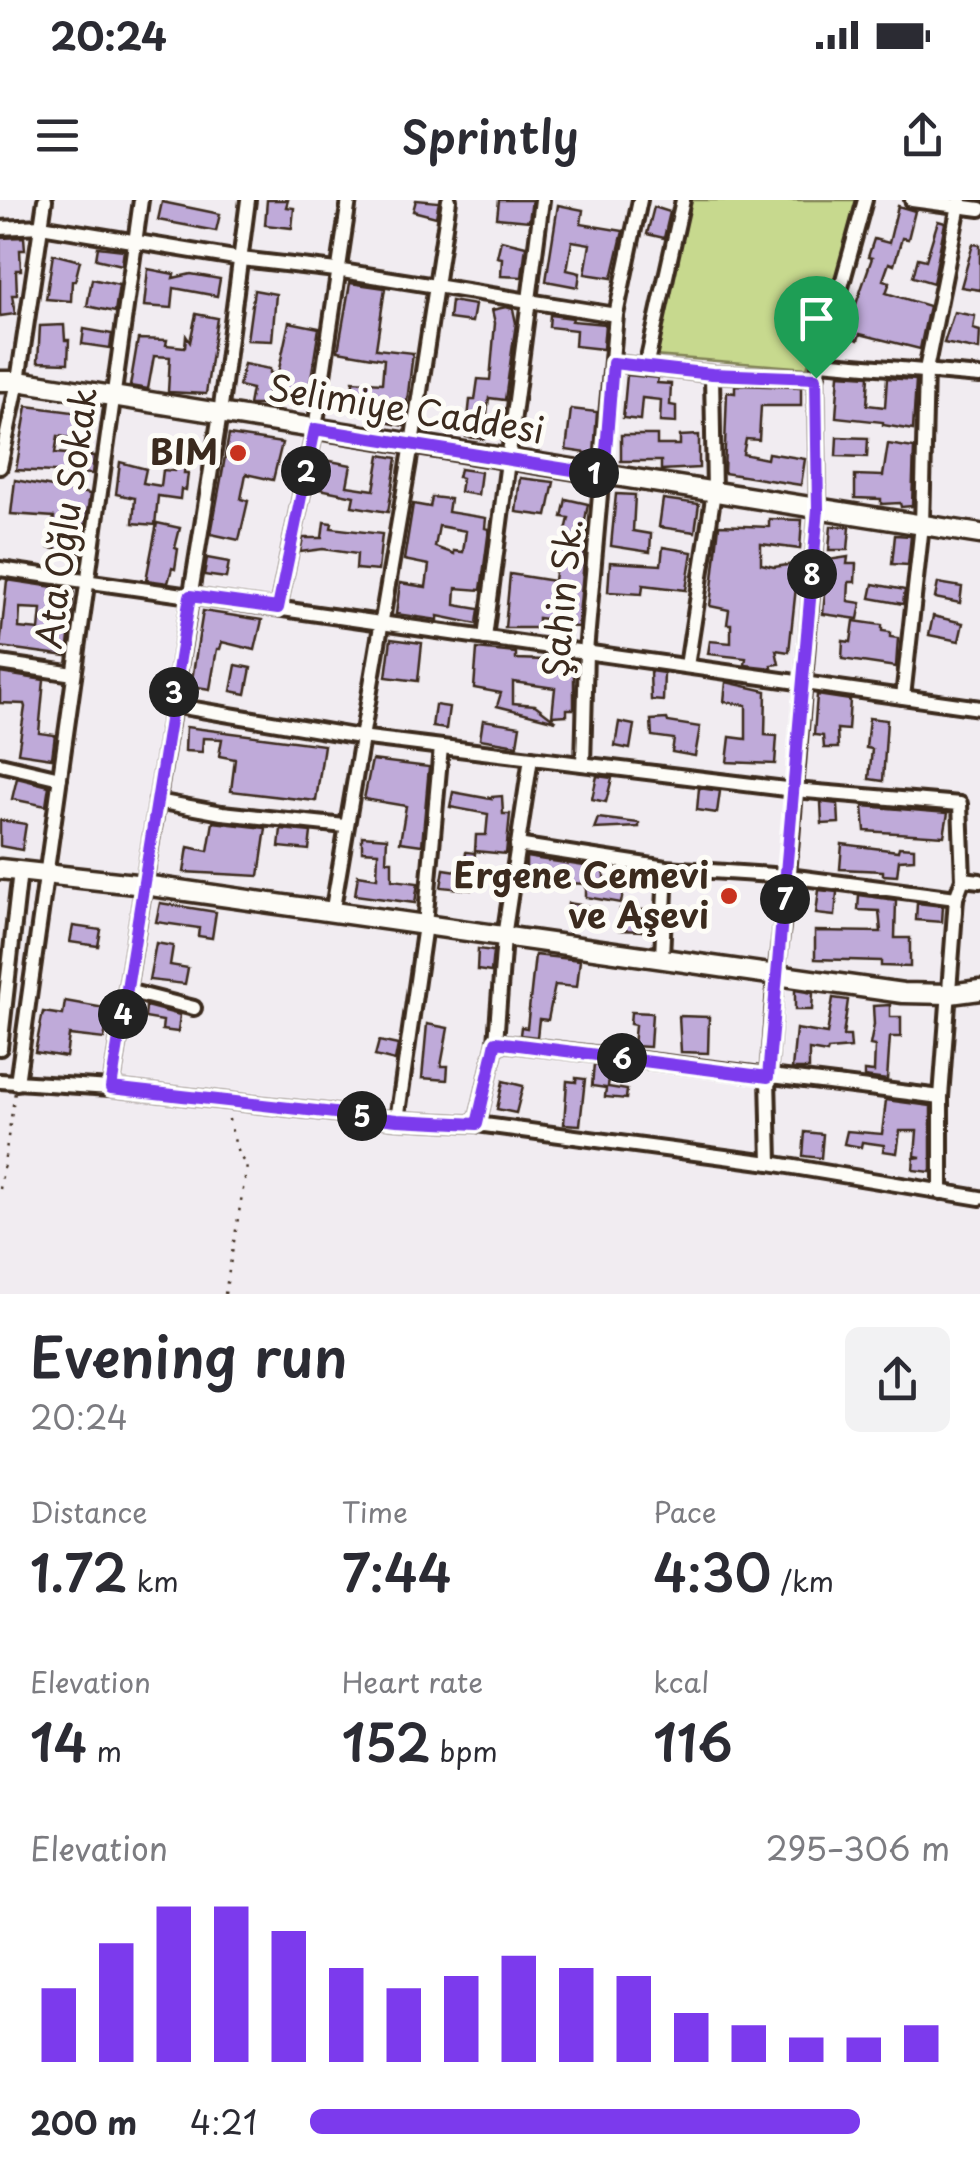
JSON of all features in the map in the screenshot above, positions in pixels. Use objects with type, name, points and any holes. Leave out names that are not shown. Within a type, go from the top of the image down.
[{"type":"street","points":[[0,467],[9,381],[44,200]]},
{"type":"street","name":"Ata Oğlu Sokak","points":[[17,1083],[141,200]]},
{"type":"street","points":[[111,1088],[220,414],[248,200]]},
{"type":"street","points":[[278,608],[315,429],[349,200]]},
{"type":"street","points":[[332,914],[449,200]]},
{"type":"street","points":[[486,638],[542,200]]},
{"type":"street","name":"Şahin Sk.","points":[[583,764],[586,652],[616,316],[640,200]]},
{"type":"street","points":[[646,367],[683,200]]},
{"type":"street","points":[[770,1162],[768,1077],[818,509],[816,378],[865,200]]},
{"type":"street","points":[[912,200],[961,203],[980,210]]},
{"type":"street","points":[[904,697],[922,525],[926,370],[961,203]]},
{"type":"street","points":[[0,228],[41,226],[136,239],[241,260],[336,270],[616,316]]},
{"type":"street","points":[[821,362],[980,376]]},
{"type":"street","points":[[613,363],[712,374],[816,378]]},
{"type":"street","points":[[688,666],[714,492],[712,374]]},
{"type":"street","name":"Selimiye Caddesi","points":[[9,381],[980,534]]},
{"type":"street","points":[[0,569],[980,708]]},
{"type":"street","points":[[0,663],[74,674]]},
{"type":"street","points":[[172,705],[360,737],[794,790],[960,804],[963,880],[956,898],[941,1098],[941,1192]]},
{"type":"street","points":[[397,1120],[425,925],[441,747]]},
{"type":"street","points":[[477,1124],[496,1042],[504,936],[530,758]]},
{"type":"street","points":[[0,764],[60,778]]},
{"type":"street","points":[[156,800],[346,826]]},
{"type":"street","points":[[517,845],[666,868],[788,876],[956,898]]},
{"type":"street","points":[[662,958],[666,868]]},
{"type":"street","points":[[0,869],[144,885],[903,993],[980,990]]},
{"type":"street","points":[[0,1048],[4,982],[20,871]]},
{"type":"street","points":[[963,880],[980,881]]},
{"type":"street","points":[[4,982],[30,986]]},
{"type":"street","points":[[126,990],[194,1008]]},
{"type":"street","points":[[496,1042],[941,1098]]},
{"type":"street","points":[[0,1081],[111,1088],[397,1120],[477,1124],[770,1162],[980,1198]]},
{"type":"path","points":[[0,1190],[17,1083]]},
{"type":"path","points":[[224,1100],[238,1154],[247,1166],[225,1294]]},
{"type":"green space","points":[[690,200],[861,200],[807,368],[654,356]]},
{"type":"building","points":[[267,200],[288,200],[286,207],[294,208],[292,228],[265,225]]},
{"type":"building","points":[[416,200],[439,202],[436,217],[413,211]]},
{"type":"building","points":[[499,200],[532,200],[529,221],[497,218]]},
{"type":"building","points":[[162,202],[220,214],[216,231],[158,220]]},
{"type":"building","points":[[558,205],[583,210],[581,224],[623,231],[612,278],[585,274],[590,244],[572,241],[567,270],[580,273],[578,287],[546,281]]},
{"type":"building","points":[[898,206],[915,211],[908,239],[902,238],[894,265],[889,263],[883,280],[890,282],[886,293],[929,306],[920,349],[860,334],[858,340],[845,336],[872,258],[868,257],[874,239],[889,243]]},
{"type":"building","points":[[654,207],[670,212],[664,238],[647,234]]},
{"type":"building","points":[[938,221],[945,223],[933,283],[913,277],[918,258],[926,260]]},
{"type":"building","points":[[24,237],[21,270],[16,270],[17,295],[12,295],[15,314],[0,316],[0,238]]},
{"type":"building","points":[[501,240],[526,246],[522,277],[501,276],[502,258],[497,257]]},
{"type":"building","points":[[973,244],[980,245],[980,290],[961,287]]},
{"type":"building","points":[[98,247],[124,250],[122,265],[96,259]]},
{"type":"building","points":[[53,254],[80,261],[72,281],[71,301],[46,299]]},
{"type":"building","points":[[148,269],[174,274],[173,278],[191,274],[220,279],[217,296],[174,288],[172,308],[144,306]]},
{"type":"building","points":[[92,279],[119,285],[115,312],[87,306]]},
{"type":"building","points":[[350,283],[385,288],[376,349],[413,353],[404,426],[375,420],[377,405],[352,402],[353,381],[382,383],[384,359],[338,351]]},
{"type":"building","points":[[254,290],[276,294],[272,341],[247,340]]},
{"type":"building","points":[[451,301],[475,305],[472,322],[449,319]]},
{"type":"building","points":[[513,309],[516,323],[505,400],[489,398],[484,439],[466,437],[470,400],[475,400],[478,379],[490,380],[495,323],[492,310]]},
{"type":"building","points":[[954,312],[975,316],[973,329],[980,331],[979,350],[944,343]]},
{"type":"building","points":[[196,314],[217,318],[206,394],[168,392],[170,357],[154,356],[148,389],[130,386],[138,339],[167,340],[166,345],[185,347],[186,336],[190,342]]},
{"type":"building","points":[[550,315],[605,324],[603,349],[575,346],[576,330],[549,327]]},
{"type":"building","points":[[289,322],[319,328],[308,398],[268,391],[266,405],[249,405],[252,389],[239,386],[244,364],[278,374]]},
{"type":"building","points":[[64,325],[65,340],[69,340],[68,363],[38,362],[40,326]]},
{"type":"building","points":[[84,329],[112,334],[110,348],[82,344]]},
{"type":"building","points":[[839,374],[869,376],[867,405],[885,407],[887,378],[916,380],[913,430],[836,417]]},
{"type":"building","points":[[627,375],[658,378],[657,383],[671,384],[670,405],[676,406],[676,423],[660,422],[661,400],[642,398],[640,420],[623,418]]},
{"type":"building","points":[[735,385],[801,387],[801,406],[761,406],[759,440],[746,439],[743,454],[767,459],[768,453],[805,459],[801,485],[724,473],[727,392],[735,393]]},
{"type":"building","points":[[27,406],[88,414],[83,440],[58,436],[55,453],[94,456],[92,474],[16,470]]},
{"type":"building","points":[[571,409],[597,412],[594,454],[566,450]]},
{"type":"building","points":[[229,435],[282,443],[273,480],[246,474],[241,499],[248,501],[239,540],[211,534]]},
{"type":"building","points":[[621,435],[657,435],[657,445],[680,445],[680,436],[699,435],[699,468],[661,470],[661,461],[621,461]]},
{"type":"building","points":[[837,437],[868,438],[867,457],[836,456]]},
{"type":"building","points":[[888,444],[914,448],[912,506],[855,498],[855,475],[883,476]]},
{"type":"building","points":[[176,454],[186,455],[186,490],[181,489],[180,499],[158,496],[155,525],[133,523],[135,498],[116,494],[120,462],[146,469],[143,483],[161,486],[163,470],[174,471]]},
{"type":"building","points":[[380,455],[397,458],[388,512],[352,506],[354,496],[315,488],[320,459],[351,465],[347,486],[374,490]]},
{"type":"building","points":[[460,469],[481,472],[478,495],[460,492]]},
{"type":"building","points":[[520,478],[554,482],[547,516],[516,512]]},
{"type":"building","points":[[15,480],[90,494],[81,553],[49,548],[54,517],[11,514]]},
{"type":"building","points":[[616,494],[635,495],[633,531],[651,534],[650,552],[611,546]]},
{"type":"building","points":[[432,497],[450,499],[448,512],[486,518],[485,528],[489,529],[481,590],[456,588],[455,605],[479,609],[477,624],[438,616],[438,620],[396,614],[400,583],[426,587],[429,565],[404,560],[413,504],[430,507]],"holes":[[[439,526],[466,531],[463,552],[454,554],[435,547]]]},
{"type":"building","points":[[566,499],[588,504],[578,627],[538,618],[538,628],[505,628],[510,574],[554,581],[558,547],[562,548],[569,518],[562,517]]},
{"type":"building","points":[[663,499],[699,504],[695,532],[659,527]]},
{"type":"building","points":[[769,519],[802,520],[800,549],[761,544],[761,564],[795,564],[797,578],[789,652],[776,650],[779,664],[771,665],[772,668],[745,665],[746,658],[708,654],[710,641],[731,643],[729,610],[710,606],[719,525],[769,527]]},
{"type":"building","points":[[324,522],[332,523],[331,528],[382,534],[378,571],[356,569],[357,554],[323,549],[300,552],[303,538],[322,538]]},
{"type":"building","points":[[157,523],[180,528],[175,569],[172,568],[168,583],[146,580]]},
{"type":"building","points":[[831,526],[850,527],[848,550],[829,550]]},
{"type":"building","points":[[895,535],[911,536],[908,565],[892,564]]},
{"type":"building","points":[[663,547],[692,552],[686,590],[643,585],[642,594],[608,592],[610,562],[661,565]]},
{"type":"building","points":[[848,557],[847,564],[856,564],[855,582],[849,582],[848,601],[861,603],[858,619],[823,614],[828,560]]},
{"type":"building","points":[[207,558],[229,562],[226,578],[204,575]]},
{"type":"building","points":[[7,580],[74,590],[67,656],[0,647]],"holes":[[[20,608],[41,609],[39,630],[19,628]]]},
{"type":"building","points":[[938,583],[962,587],[960,603],[935,598]]},
{"type":"building","points":[[873,584],[905,590],[903,604],[870,598]]},
{"type":"building","points":[[203,611],[262,620],[255,650],[222,642],[217,649],[210,689],[191,686]]},
{"type":"building","points":[[933,616],[963,623],[959,641],[929,635]]},
{"type":"building","points":[[854,621],[882,625],[882,631],[898,638],[896,667],[842,659],[843,641],[851,642]]},
{"type":"building","points":[[391,639],[422,643],[418,681],[386,677]]},
{"type":"building","points":[[477,649],[516,653],[516,659],[574,661],[574,709],[567,709],[567,715],[552,716],[555,688],[513,682],[513,703],[535,705],[556,721],[497,706],[501,693],[474,688]]},
{"type":"building","points":[[236,665],[251,668],[246,694],[231,691]]},
{"type":"building","points":[[650,671],[664,673],[663,701],[651,700]]},
{"type":"building","points":[[0,673],[44,680],[39,733],[55,735],[52,758],[18,753],[25,707],[0,703]]},
{"type":"building","points":[[726,682],[766,691],[765,735],[777,736],[775,764],[727,762],[730,737],[746,739],[746,705],[724,702]]},
{"type":"building","points":[[817,695],[850,700],[848,730],[837,729],[838,748],[824,748],[823,736],[814,735]]},
{"type":"building","points":[[435,705],[449,707],[446,729],[432,727]]},
{"type":"building","points":[[869,718],[887,720],[883,781],[869,779]]},
{"type":"building","points":[[667,719],[700,727],[695,756],[672,752],[674,739],[652,736],[651,720]]},
{"type":"building","points":[[483,720],[520,726],[517,745],[480,739]]},
{"type":"building","points":[[619,722],[634,725],[630,749],[615,746]]},
{"type":"building","points":[[186,727],[324,745],[316,801],[231,791],[235,759],[219,756],[222,739],[203,738],[202,752],[185,751]]},
{"type":"building","points":[[372,760],[429,767],[422,845],[400,842],[406,806],[364,799]]},
{"type":"building","points":[[597,776],[612,778],[606,802],[592,799]]},
{"type":"building","points":[[17,778],[49,786],[46,806],[12,799]]},
{"type":"building","points":[[699,788],[720,791],[717,813],[697,810]]},
{"type":"building","points":[[453,792],[491,799],[502,796],[503,814],[510,814],[506,854],[475,851],[476,835],[486,835],[488,814],[450,807]]},
{"type":"building","points":[[821,802],[838,804],[839,823],[822,824]]},
{"type":"building","points":[[863,806],[948,813],[944,836],[865,831]]},
{"type":"building","points":[[598,818],[639,823],[639,827],[594,829]]},
{"type":"building","points":[[0,820],[26,824],[22,850],[0,846]]},
{"type":"building","points":[[213,822],[266,828],[259,876],[184,872],[188,847],[208,851]]},
{"type":"building","points":[[281,829],[311,832],[309,850],[279,847]]},
{"type":"building","points":[[362,836],[387,838],[386,861],[392,861],[392,880],[418,883],[415,903],[355,895],[358,875],[377,878],[378,852],[362,851]]},
{"type":"building","points":[[842,844],[898,851],[899,847],[914,848],[914,859],[899,860],[897,876],[883,875],[883,871],[840,869]]},
{"type":"building","points":[[466,852],[475,853],[471,890],[441,887],[444,869],[464,872]]},
{"type":"building","points":[[526,857],[604,869],[604,884],[624,888],[621,903],[586,897],[586,884],[569,883],[569,876],[526,881]]},
{"type":"building","points":[[819,890],[837,892],[835,916],[816,914]]},
{"type":"building","points":[[859,895],[896,900],[895,938],[910,938],[910,967],[881,966],[881,961],[815,959],[815,931],[881,932],[879,911],[858,910]]},
{"type":"building","points":[[160,903],[216,912],[212,938],[198,936],[199,928],[156,922]]},
{"type":"building","points":[[568,903],[587,906],[584,924],[566,921]]},
{"type":"building","points":[[917,903],[943,906],[942,922],[916,920]]},
{"type":"building","points":[[620,909],[643,910],[642,931],[619,930]]},
{"type":"building","points":[[73,926],[101,930],[98,946],[70,942]]},
{"type":"building","points":[[156,943],[173,946],[170,965],[188,968],[185,984],[149,980]]},
{"type":"building","points":[[478,949],[493,951],[491,972],[477,970]]},
{"type":"building","points":[[535,955],[580,960],[577,987],[555,985],[548,1020],[539,1019],[537,1037],[520,1035],[521,1027],[527,1028]]},
{"type":"building","points":[[795,990],[813,993],[812,1010],[795,1010]]},
{"type":"building","points":[[833,998],[848,1000],[843,1036],[850,1036],[851,1048],[827,1053],[809,1050],[809,1069],[792,1069],[796,1029],[827,1034]]},
{"type":"building","points":[[65,1001],[110,1009],[104,1039],[69,1035],[66,1057],[35,1052],[43,1012],[63,1015]]},
{"type":"building","points":[[890,1005],[890,1017],[901,1017],[901,1037],[890,1037],[887,1080],[864,1077],[864,1071],[874,1072],[875,1046],[870,1045],[873,1006]]},
{"type":"building","points":[[146,1006],[180,1015],[178,1032],[162,1030],[163,1021],[145,1018]]},
{"type":"building","points":[[631,1012],[652,1013],[650,1047],[633,1046],[635,1025],[630,1024]]},
{"type":"building","points":[[679,1016],[709,1017],[708,1053],[681,1052]]},
{"type":"building","points":[[427,1024],[448,1028],[441,1066],[448,1066],[447,1080],[422,1078]]},
{"type":"building","points":[[379,1041],[398,1045],[395,1061],[375,1056]]},
{"type":"building","points":[[594,1064],[610,1066],[608,1087],[627,1090],[626,1099],[605,1097],[606,1088],[592,1086]]},
{"type":"building","points":[[576,1078],[585,1079],[580,1125],[564,1124],[567,1081],[576,1082]]},
{"type":"building","points":[[503,1081],[523,1086],[516,1113],[497,1109]]},
{"type":"building","points":[[886,1100],[931,1106],[931,1172],[913,1170],[914,1158],[921,1157],[915,1156],[917,1131],[900,1131],[897,1153],[883,1151],[884,1145],[844,1144],[847,1131],[882,1134]]},
{"type":"building","points":[[805,1132],[823,1134],[821,1158],[803,1156]]},
{"type":"place","name":"BIM","points":[[238,453]]},
{"type":"place","name":"Ergene Cemevi ve Aşevi","points":[[729,896]]},
{"type":"route","points":[[613,363],[712,374],[816,378],[818,509],[768,1077],[496,1042],[477,1124],[397,1120],[111,1088],[190,596],[278,608],[315,429],[604,475],[613,363]]}]
